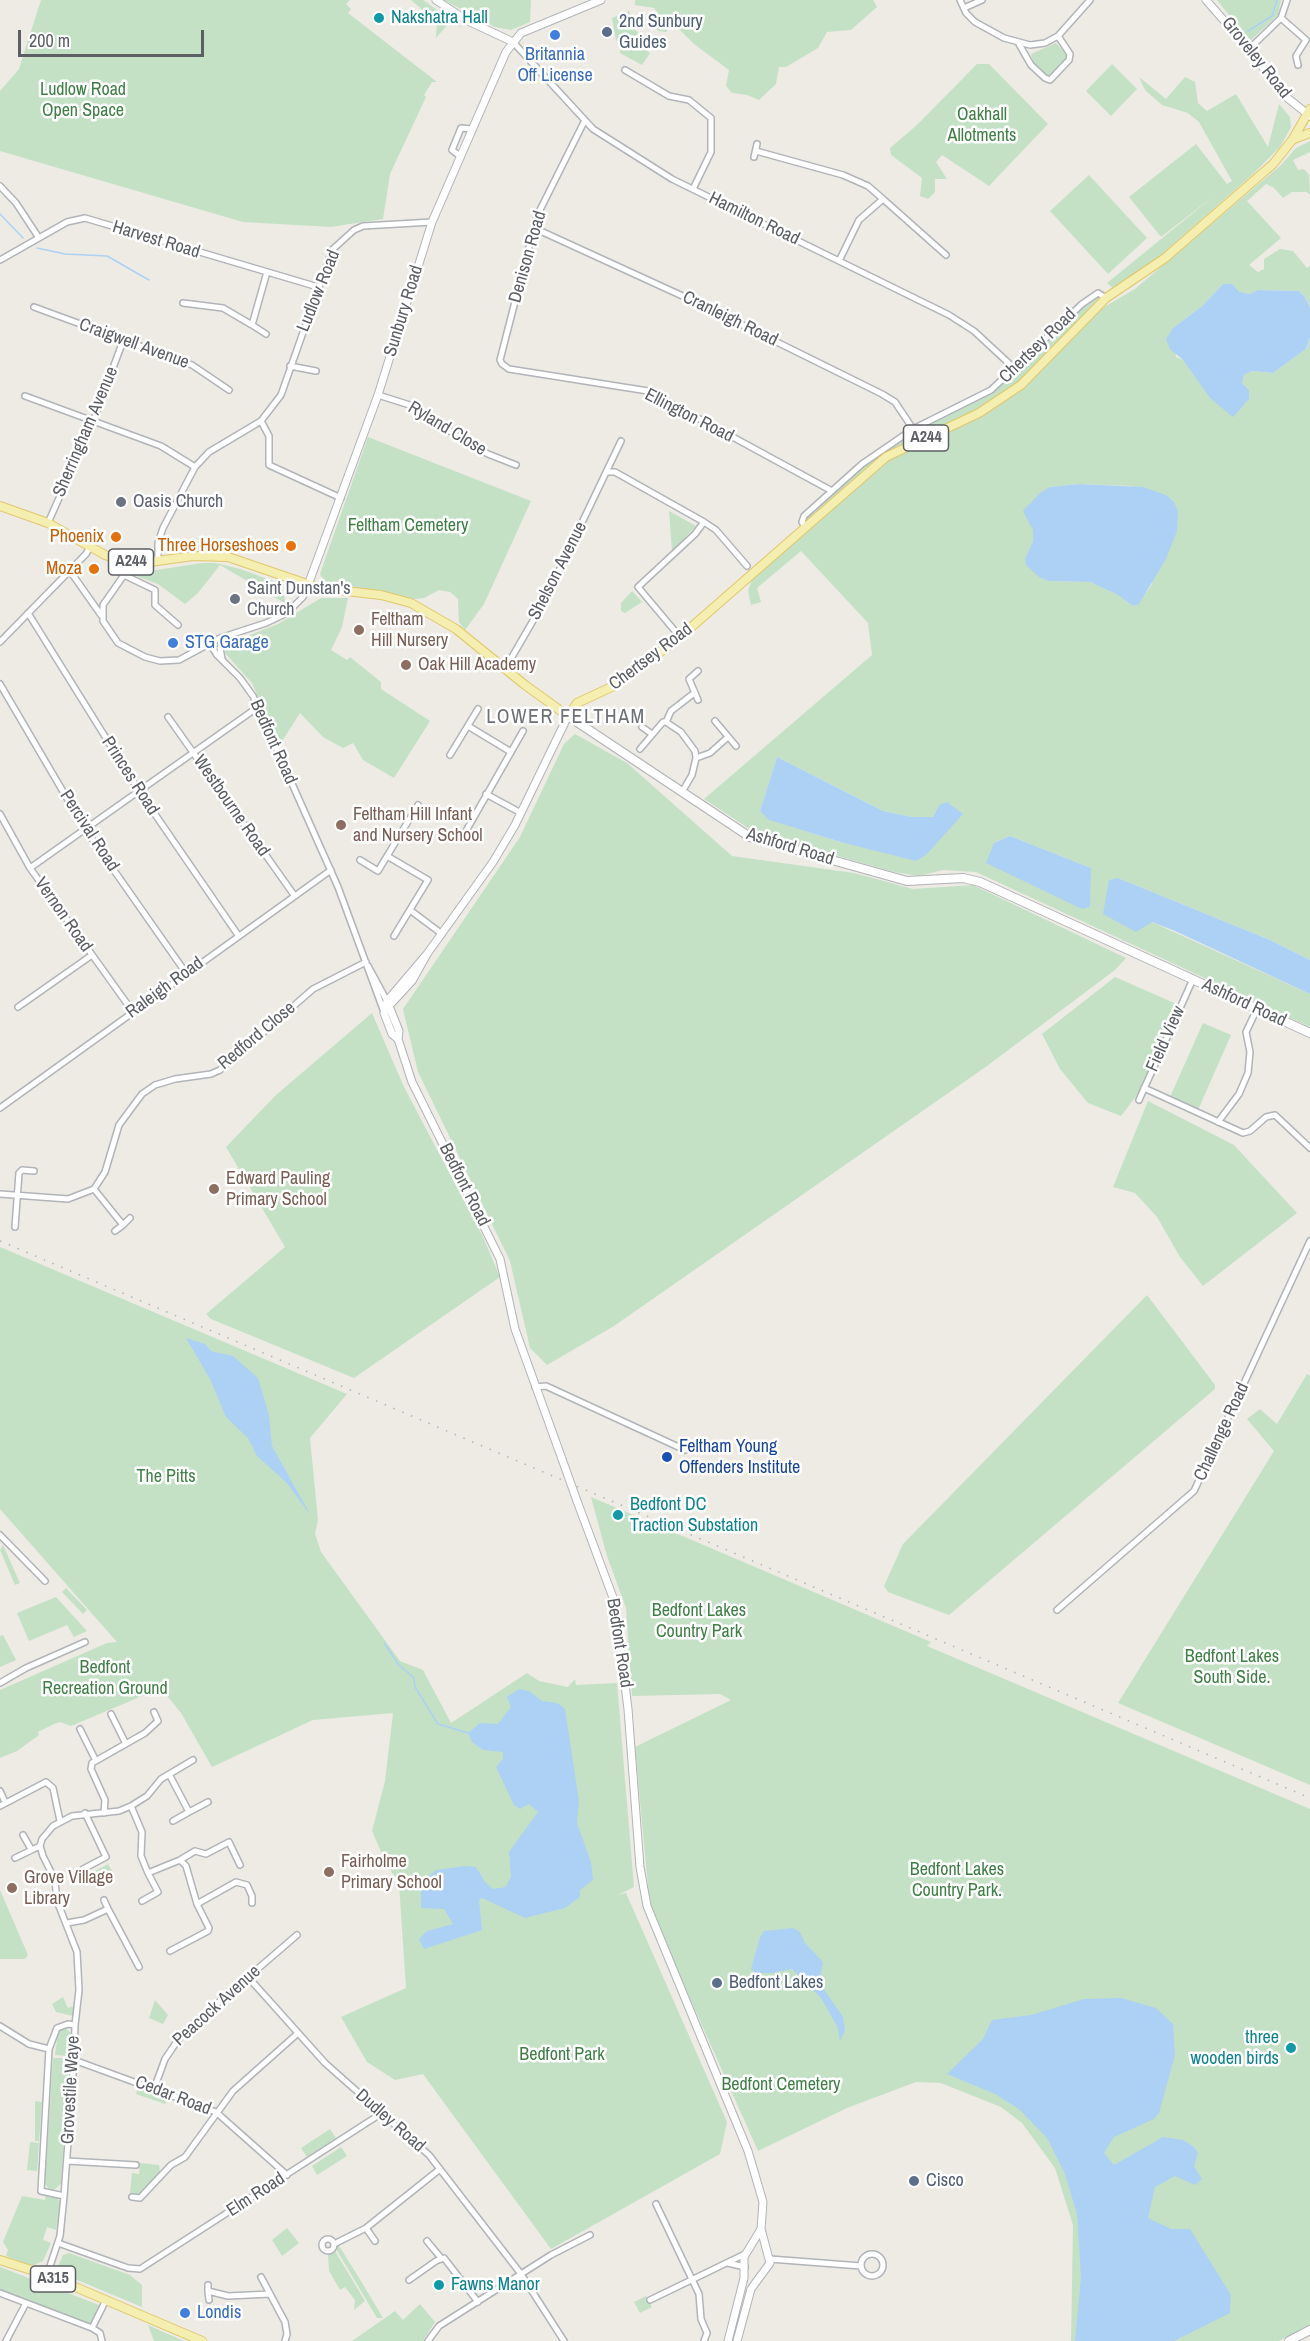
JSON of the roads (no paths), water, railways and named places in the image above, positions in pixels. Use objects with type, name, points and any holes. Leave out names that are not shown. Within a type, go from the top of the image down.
[{"type":"main road","name":"Chertsey Road","points":[[568,716],[577,703],[618,684],[680,637],[886,457],[979,413],[1021,385],[1106,298],[1165,258],[1273,164],[1293,139],[1309,113]]},
{"type":"main road","points":[[1293,139],[1310,133]]},
{"type":"main road","name":"A244","points":[[0,506],[48,523],[90,547],[129,562],[158,561],[193,555],[228,557],[308,585]]},
{"type":"main road","name":"Ashford Road","points":[[308,585],[322,589],[390,597],[417,605],[456,629],[568,716],[750,837],[907,881],[971,879],[1310,1033]]},
{"type":"main road","name":"A315","points":[[0,2260],[48,2275],[202,2341]]},
{"type":"main road","points":[[1289,2341],[1310,2330]]},
{"type":"street","points":[[436,0],[466,20],[513,42],[528,30],[601,0]]},
{"type":"street","points":[[960,0],[975,22],[1016,43],[1045,43],[1058,36],[1090,0]]},
{"type":"street","points":[[964,8],[982,0]]},
{"type":"street","name":"Groveley Road","points":[[1206,0],[1249,49],[1285,96],[1309,113]]},
{"type":"street","points":[[1249,49],[1281,18],[1287,0]]},
{"type":"street","points":[[1281,18],[1306,40],[1296,56],[1298,65]]},
{"type":"street","points":[[1016,43],[1031,65],[1050,80],[1069,60],[1070,54],[1058,36]]},
{"type":"street","name":"Hamilton Road","points":[[513,42],[584,122],[650,165],[693,189],[949,315],[974,331],[1015,369]]},
{"type":"street","name":"Sunbury Road","points":[[308,585],[378,395],[432,222],[513,42]]},
{"type":"street","points":[[625,70],[638,74],[669,96],[689,100],[711,118],[711,152],[693,189]]},
{"type":"street","name":"Denison Road","points":[[502,364],[500,360],[534,228],[557,174],[584,122]]},
{"type":"street","points":[[757,144],[755,154],[843,175],[868,186],[946,256]]},
{"type":"street","points":[[0,186],[16,202],[39,238]]},
{"type":"street","points":[[838,261],[859,220],[883,199]]},
{"type":"street","name":"Harvest Road","points":[[0,260],[67,222],[85,219],[318,286]]},
{"type":"street","name":"Ludlow Road","points":[[261,421],[281,395],[318,286],[333,250],[342,240],[363,226],[432,222]]},
{"type":"street","name":"Cranleigh Road","points":[[534,228],[700,304],[882,393],[895,402],[913,429]]},
{"type":"street","points":[[252,325],[267,272]]},
{"type":"street","name":"Chertsey Road","points":[[806,528],[802,519],[862,464],[913,429],[981,396],[1015,369],[1082,304],[1098,293],[1106,298]]},
{"type":"street","points":[[183,303],[223,308],[266,334]]},
{"type":"street","name":"Craigwell Avenue","points":[[34,307],[192,365],[229,390]]},
{"type":"street","name":"Sherringham Avenue","points":[[48,523],[94,419],[123,340]]},
{"type":"street","name":"Ellington Road","points":[[502,364],[510,369],[648,391],[832,491]]},
{"type":"street","points":[[290,366],[316,371]]},
{"type":"street","name":"Ryland Close","points":[[378,395],[416,407],[470,444],[516,465]]},
{"type":"street","points":[[25,396],[94,419],[160,446],[195,467]]},
{"type":"street","points":[[158,561],[158,543],[163,528],[195,467],[209,452],[261,421],[269,436],[268,465],[341,498]]},
{"type":"street","name":"Shelson Avenue","points":[[505,669],[544,600],[621,441]]},
{"type":"street","points":[[607,472],[615,472],[716,530],[747,566]]},
{"type":"street","points":[[680,637],[638,587],[695,534],[704,522]]},
{"type":"street","points":[[0,642],[70,571],[90,547]]},
{"type":"street","points":[[102,618],[105,602],[124,575],[129,562]]},
{"type":"street","points":[[70,571],[118,643],[145,657],[160,661],[179,660],[226,636],[287,613],[303,597],[308,585]]},
{"type":"street","points":[[124,575],[155,590],[155,605],[178,625]]},
{"type":"street","name":"Princes Road","points":[[28,613],[139,791],[238,935]]},
{"type":"street","points":[[222,660],[220,648],[226,636]]},
{"type":"street","name":"Bedfont Road","points":[[210,644],[246,684],[258,707],[331,870],[385,1006],[399,1031],[398,1039],[412,1082],[500,1259],[515,1329],[534,1387],[617,1612],[628,1709],[640,1867],[646,1906],[748,2151],[763,2202],[761,2229],[765,2250],[770,2259]]},
{"type":"street","points":[[698,671],[689,679],[693,694],[698,700]]},
{"type":"street","name":"Percival Road","points":[[0,684],[86,829],[186,973]]},
{"type":"street","points":[[640,749],[659,725],[666,722],[671,711],[693,694]]},
{"type":"street","points":[[30,868],[258,707]]},
{"type":"street","points":[[450,756],[478,709]]},
{"type":"street","name":"Chertsey Road","points":[[385,1006],[412,981],[427,954],[493,862],[521,813],[568,716]]},
{"type":"street","name":"Westbourne Road","points":[[168,717],[294,894]]},
{"type":"street","points":[[715,721],[736,746]]},
{"type":"street","points":[[666,722],[689,741],[696,758],[693,775],[681,792]]},
{"type":"street","points":[[468,726],[511,752]]},
{"type":"street","points":[[642,727],[652,734]]},
{"type":"street","points":[[462,838],[523,731]]},
{"type":"street","points":[[696,758],[710,753],[728,737]]},
{"type":"street","points":[[486,794],[521,813]]},
{"type":"street","points":[[360,861],[378,871],[418,805]]},
{"type":"street","name":"Vernon Road","points":[[0,814],[30,868],[133,1012]]},
{"type":"street","points":[[387,856],[435,885]]},
{"type":"street","name":"Raleigh Road","points":[[0,1108],[294,894],[331,870]]},
{"type":"street","points":[[394,936],[428,880]]},
{"type":"street","points":[[410,910],[442,934]]},
{"type":"street","points":[[18,1007],[92,955]]},
{"type":"street","name":"Redford Close","points":[[94,1189],[108,1165],[118,1125],[142,1094],[155,1085],[175,1079],[211,1074],[220,1070],[313,989],[367,963]]},
{"type":"street","name":"Field View","points":[[1139,1100],[1193,979]]},
{"type":"street","points":[[1218,1122],[1239,1094],[1248,1074],[1250,1052],[1246,1032],[1257,1009]]},
{"type":"street","points":[[1144,1089],[1246,1133],[1266,1117],[1275,1115]]},
{"type":"street","points":[[1275,1115],[1277,1107]]},
{"type":"street","points":[[1275,1115],[1310,1148]]},
{"type":"street","points":[[15,1227],[19,1173],[22,1170],[34,1171]]},
{"type":"street","points":[[0,1194],[68,1199],[94,1189],[123,1225]]},
{"type":"street","points":[[115,1231],[130,1218]]},
{"type":"street","name":"Challenge Road","points":[[1057,1610],[1194,1491],[1310,1240]]},
{"type":"street","points":[[534,1387],[546,1386],[685,1450]]},
{"type":"street","points":[[0,1535],[45,1581]]},
{"type":"street","points":[[0,1683],[26,1668],[85,1642]]},
{"type":"street","points":[[104,1813],[102,1788],[91,1769],[95,1759],[145,1733],[158,1721],[154,1712]]},
{"type":"street","points":[[111,1714],[126,1744]]},
{"type":"street","points":[[80,1729],[95,1759]]},
{"type":"street","points":[[75,2025],[79,1990],[78,1959],[67,1923],[57,1901],[55,1880],[40,1846],[45,1832],[60,1821],[85,1813],[104,1813],[131,1806],[147,1796],[169,1774],[193,1760]]},
{"type":"street","points":[[169,1774],[189,1812]]},
{"type":"street","points":[[0,1791],[3,1804],[46,1782],[53,1788],[60,1821]]},
{"type":"street","points":[[173,1821],[208,1802]]},
{"type":"street","points":[[131,1806],[142,1832],[141,1856],[158,1892],[142,1901]]},
{"type":"street","points":[[83,1869],[106,1857],[85,1813]]},
{"type":"street","points":[[24,1835],[31,1849]]},
{"type":"street","points":[[148,1874],[195,1851],[206,1854],[229,1842],[240,1865]]},
{"type":"street","points":[[15,1858],[40,1846]]},
{"type":"street","points":[[170,1951],[208,1931],[209,1928],[197,1904],[186,1866],[180,1860]]},
{"type":"street","points":[[197,1904],[236,1882],[247,1885],[252,1896],[252,1903]]},
{"type":"street","points":[[104,1900],[139,1967]]},
{"type":"street","points":[[67,1923],[84,1920],[108,1909]]},
{"type":"street","name":"Peacock Avenue","points":[[154,2089],[174,2043],[297,1935]]},
{"type":"street","name":"Dudley Road","points":[[248,1977],[325,2063],[424,2151],[440,2169],[521,2274],[564,2341]]},
{"type":"street","name":"Grovestile Waye","points":[[48,2275],[58,2242],[64,2196],[74,2060],[75,2025],[63,2024],[57,2028],[49,2049],[41,2191],[64,2196]]},
{"type":"street","name":"Grovestile Waye","points":[[0,2026],[29,2044],[49,2049]]},
{"type":"street","points":[[132,2197],[140,2198],[171,2165],[185,2157],[216,2112],[241,2083],[297,2034]]},
{"type":"street","name":"Cedar Road","points":[[74,2060],[216,2112],[287,2175]]},
{"type":"street","name":"Elm Road","points":[[58,2242],[128,2268],[140,2269],[382,2113]]},
{"type":"street","points":[[67,2161],[136,2164]]},
{"type":"street","points":[[334,2244],[366,2228],[440,2169]]},
{"type":"street","points":[[656,2204],[699,2294],[701,2319],[707,2333],[704,2341]]},
{"type":"street","points":[[366,2228],[375,2241]]},
{"type":"street","name":"Bedfont Road","points":[[746,2252],[761,2229]]},
{"type":"street","points":[[428,2341],[439,2326],[521,2274],[590,2235]]},
{"type":"street","points":[[428,2241],[441,2258],[447,2260],[478,2302]]},
{"type":"street","points":[[650,2300],[728,2263],[755,2247],[765,2250]]},
{"type":"street","points":[[728,2341],[745,2267],[746,2252]]},
{"type":"street","points":[[870,2254],[879,2255],[884,2263],[881,2272],[875,2276],[864,2273],[861,2266],[862,2259],[870,2254]]},
{"type":"street","points":[[409,2280],[441,2258]]},
{"type":"street","points":[[737,2341],[751,2289],[761,2273],[768,2267],[770,2259],[861,2266]]},
{"type":"street","points":[[728,2263],[745,2267],[751,2272],[761,2273]]},
{"type":"street","points":[[261,2277],[287,2329],[285,2341]]},
{"type":"street","points":[[208,2300],[208,2288],[228,2296],[270,2294]]},
{"type":"street","points":[[0,2293],[92,2328],[100,2333],[102,2341]]},
{"type":"street","points":[[92,2328],[106,2300]]},
{"type":"street","points":[[6,2341],[26,2303]]},
{"type":"water","points":[[1223,284],[1232,284],[1239,292],[1250,294],[1258,290],[1299,291],[1310,308],[1310,337],[1306,349],[1273,373],[1252,371],[1244,375],[1242,383],[1249,390],[1249,399],[1233,417],[1210,398],[1183,360],[1170,349],[1166,339],[1173,328],[1202,306]]},
{"type":"water","points":[[1079,484],[1143,487],[1166,495],[1174,502],[1178,511],[1177,531],[1166,559],[1139,604],[1133,606],[1116,594],[1090,582],[1049,581],[1039,577],[1026,565],[1025,559],[1033,541],[1033,530],[1023,511],[1040,493],[1050,487]]},
{"type":"water","points":[[777,757],[883,811],[912,817],[933,817],[939,805],[947,802],[963,814],[926,855],[916,861],[844,843],[769,820],[760,811]]},
{"type":"water","points":[[1010,836],[1091,868],[1090,907],[1082,909],[986,863],[994,843]]},
{"type":"water","points":[[1118,878],[1270,940],[1310,960],[1310,994],[1152,922],[1136,932],[1103,914],[1109,880]]},
{"type":"water","points":[[186,1338],[205,1344],[211,1351],[233,1356],[258,1378],[269,1415],[272,1446],[311,1516],[286,1482],[257,1456],[248,1438],[226,1417],[210,1379]]},
{"type":"water","points":[[519,1689],[529,1691],[542,1701],[557,1703],[565,1709],[579,1801],[577,1823],[591,1862],[593,1880],[580,1890],[580,1897],[565,1908],[525,1918],[482,1898],[479,1900],[482,1930],[424,1949],[419,1939],[427,1931],[453,1924],[444,1909],[421,1908],[421,1882],[436,1870],[465,1866],[476,1867],[485,1882],[493,1889],[506,1887],[511,1876],[509,1852],[538,1812],[529,1804],[520,1809],[514,1805],[496,1767],[503,1759],[503,1752],[483,1750],[472,1742],[468,1733],[480,1723],[498,1724],[511,1707],[507,1697]]},
{"type":"water","points":[[793,1928],[800,1932],[805,1943],[823,1962],[820,1978],[823,1988],[843,2017],[845,2030],[840,2041],[837,2026],[821,1998],[792,1969],[756,1973],[751,1969],[760,1937],[764,1931]]},
{"type":"water","points":[[1121,1998],[1156,2008],[1173,2024],[1175,2055],[1159,2113],[1154,2119],[1114,2137],[1104,2153],[1114,2165],[1163,2137],[1183,2140],[1194,2147],[1198,2153],[1194,2166],[1202,2179],[1195,2185],[1175,2176],[1155,2187],[1148,2218],[1171,2229],[1190,2229],[1231,2295],[1230,2313],[1174,2341],[1075,2341],[1081,2277],[1077,2214],[1065,2174],[1047,2138],[1019,2109],[995,2094],[947,2074],[983,2039],[992,2020],[1031,2015],[1084,1999]]},
{"type":"waterway","points":[[1248,31],[1272,16],[1277,0]]},
{"type":"waterway","points":[[0,214],[23,238]]},
{"type":"waterway","points":[[37,248],[65,254],[107,256],[149,280]]},
{"type":"waterway","points":[[384,1643],[399,1665],[414,1678],[415,1687],[438,1724],[468,1733]]},
{"type":"railway","points":[[0,1241],[1310,1798]]},
{"type":"place","name":"Nakshatra Hall","points":[[379,18]]},
{"type":"place","name":"2nd Sunbury Guides","points":[[607,32]]},
{"type":"place","name":"Britannia Off License","points":[[555,35]]},
{"type":"place","name":"Oasis Church","points":[[121,502]]},
{"type":"place","name":"Phoenix","points":[[116,537]]},
{"type":"place","name":"Three Horseshoes","points":[[291,546]]},
{"type":"place","name":"Moza","points":[[94,569]]},
{"type":"place","name":"Saint Dunstan's Church","points":[[235,599]]},
{"type":"place","name":"Feltham Hill Nursery","points":[[359,630]]},
{"type":"place","name":"STG Garage","points":[[173,643]]},
{"type":"place","name":"Oak Hill Academy","points":[[406,665]]},
{"type":"place","name":"Feltham Hill Infant and Nursery School","points":[[341,825]]},
{"type":"place","name":"Edward Pauling Primary School","points":[[214,1189]]},
{"type":"place","name":"Feltham Young Offenders Institute","points":[[667,1457]]},
{"type":"place","name":"Bedfont DC Traction Substation","points":[[618,1515]]},
{"type":"place","name":"Fairholme Primary School","points":[[329,1872]]},
{"type":"place","name":"Grove Village Library","points":[[12,1888]]},
{"type":"place","name":"Bedfont Lakes","points":[[717,1983]]},
{"type":"place","name":"three wooden birds","points":[[1291,2048]]},
{"type":"place","name":"Cisco","points":[[914,2181]]},
{"type":"place","name":"Fawns Manor","points":[[439,2285]]},
{"type":"place","name":"Londis","points":[[185,2313]]},
{"type":"district","name":"LOWER FELTHAM","points":[[566,718]]},
{"type":"park label","name":"Ludlow Road Open Space","points":[[83,100]]},
{"type":"park label","name":"Oakhall Allotments","points":[[982,125]]},
{"type":"park label","name":"Feltham Cemetery","points":[[408,526]]},
{"type":"park label","name":"The Pitts","points":[[166,1477]]},
{"type":"park label","name":"Bedfont Lakes Country Park","points":[[699,1621]]},
{"type":"park label","name":"Bedfont Lakes South Side.","points":[[1232,1667]]},
{"type":"park label","name":"Bedfont Recreation Ground","points":[[105,1678]]},
{"type":"park label","name":"Bedfont Lakes Country Park.","points":[[957,1880]]},
{"type":"park label","name":"Bedfont Park","points":[[562,2055]]},
{"type":"park label","name":"Bedfont Cemetery","points":[[781,2085]]}]
